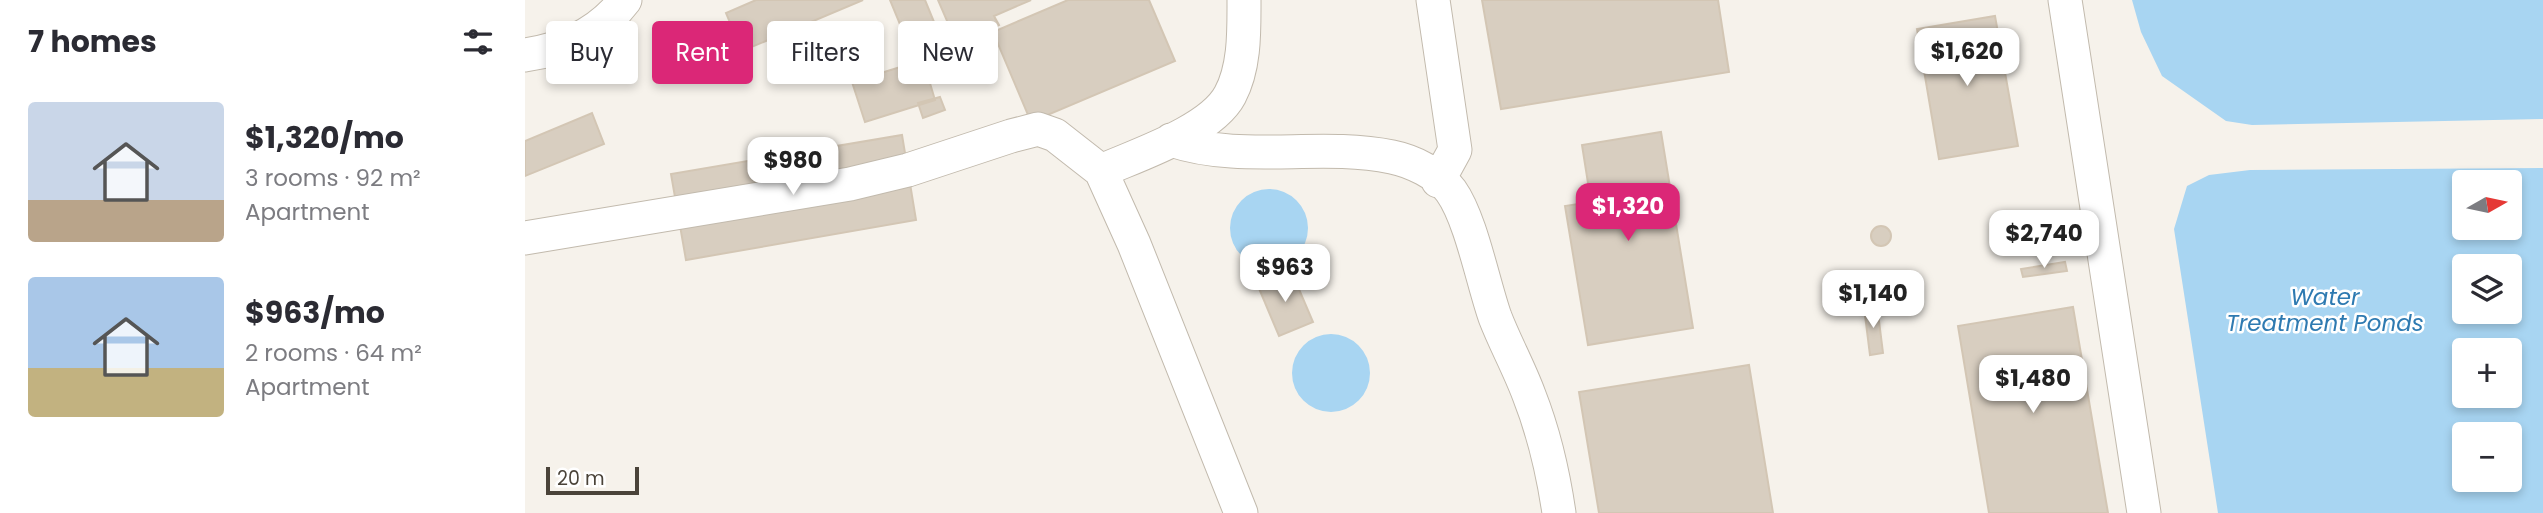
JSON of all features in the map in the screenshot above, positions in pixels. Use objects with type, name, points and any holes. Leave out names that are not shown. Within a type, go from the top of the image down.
[{"type":"lane","points":[[525,55],[563,46],[594,32],[625,0]]},
{"type":"lane","points":[[1101,171],[1171,140],[1212,116],[1230,97],[1240,67],[1244,0]]},
{"type":"lane","points":[[1433,0],[1455,150],[1438,181]]},
{"type":"lane","points":[[2065,0],[2144,513]]},
{"type":"lane","points":[[525,238],[850,184],[1038,130],[1063,141],[1101,171],[1134,244],[1241,513]]},
{"type":"lane","points":[[1171,140],[1200,149],[1250,153],[1335,151],[1393,157],[1420,166],[1451,191],[1469,236],[1495,318],[1528,393],[1553,474],[1559,513]]},
{"type":"water","points":[[2132,0],[2543,0],[2543,119],[2252,125],[2226,121],[2162,76],[2141,32]]},
{"type":"water","name":"Water Treatment Ponds","points":[[2543,168],[2543,513],[2218,513],[2174,229],[2187,186],[2209,175],[2250,170]]},
{"type":"water","points":[[1269,189],[1284,192],[1297,200],[1305,213],[1308,228],[1305,243],[1297,256],[1284,264],[1269,267],[1254,264],[1241,256],[1233,243],[1230,228],[1233,213],[1241,200],[1254,192]]},
{"type":"water","points":[[1331,334],[1346,337],[1363,351],[1370,373],[1367,388],[1353,405],[1331,412],[1316,409],[1299,395],[1292,373],[1295,358],[1309,341]]},
{"type":"building","points":[[756,0],[863,0],[813,21],[767,21],[767,40],[753,46],[753,21],[729,21],[726,13]]},
{"type":"building","points":[[890,0],[925,0],[934,21],[899,21]]},
{"type":"building","points":[[938,0],[1031,0],[994,16],[997,21],[947,21]]},
{"type":"building","points":[[1068,0],[1149,0],[1175,61],[1031,122],[998,44],[998,30]]},
{"type":"building","points":[[1482,0],[1718,0],[1729,72],[1501,109]]},
{"type":"building","points":[[1995,16],[2018,146],[1939,159],[1917,29]]},
{"type":"building","points":[[898,68],[898,84],[930,84],[935,100],[865,122],[853,84],[884,84],[884,72]]},
{"type":"building","points":[[940,97],[945,110],[923,118],[918,103]]},
{"type":"building","points":[[592,113],[604,144],[525,176],[525,141]]},
{"type":"building","points":[[1661,132],[1693,328],[1588,345],[1565,206],[1591,202],[1582,145]]},
{"type":"building","points":[[902,135],[916,220],[686,260],[671,174]]},
{"type":"building","points":[[1881,226],[1888,229],[1891,236],[1888,243],[1881,246],[1874,243],[1871,236],[1874,229]]},
{"type":"building","points":[[2065,262],[2067,271],[2023,277],[2021,269]]},
{"type":"building","points":[[1292,273],[1313,322],[1279,336],[1258,286]]},
{"type":"building","points":[[1877,305],[1883,353],[1870,355],[1864,307]]},
{"type":"building","points":[[2073,307],[2108,513],[1989,513],[1958,326]]},
{"type":"building","points":[[1749,365],[1773,513],[1599,513],[1579,392]]}]
